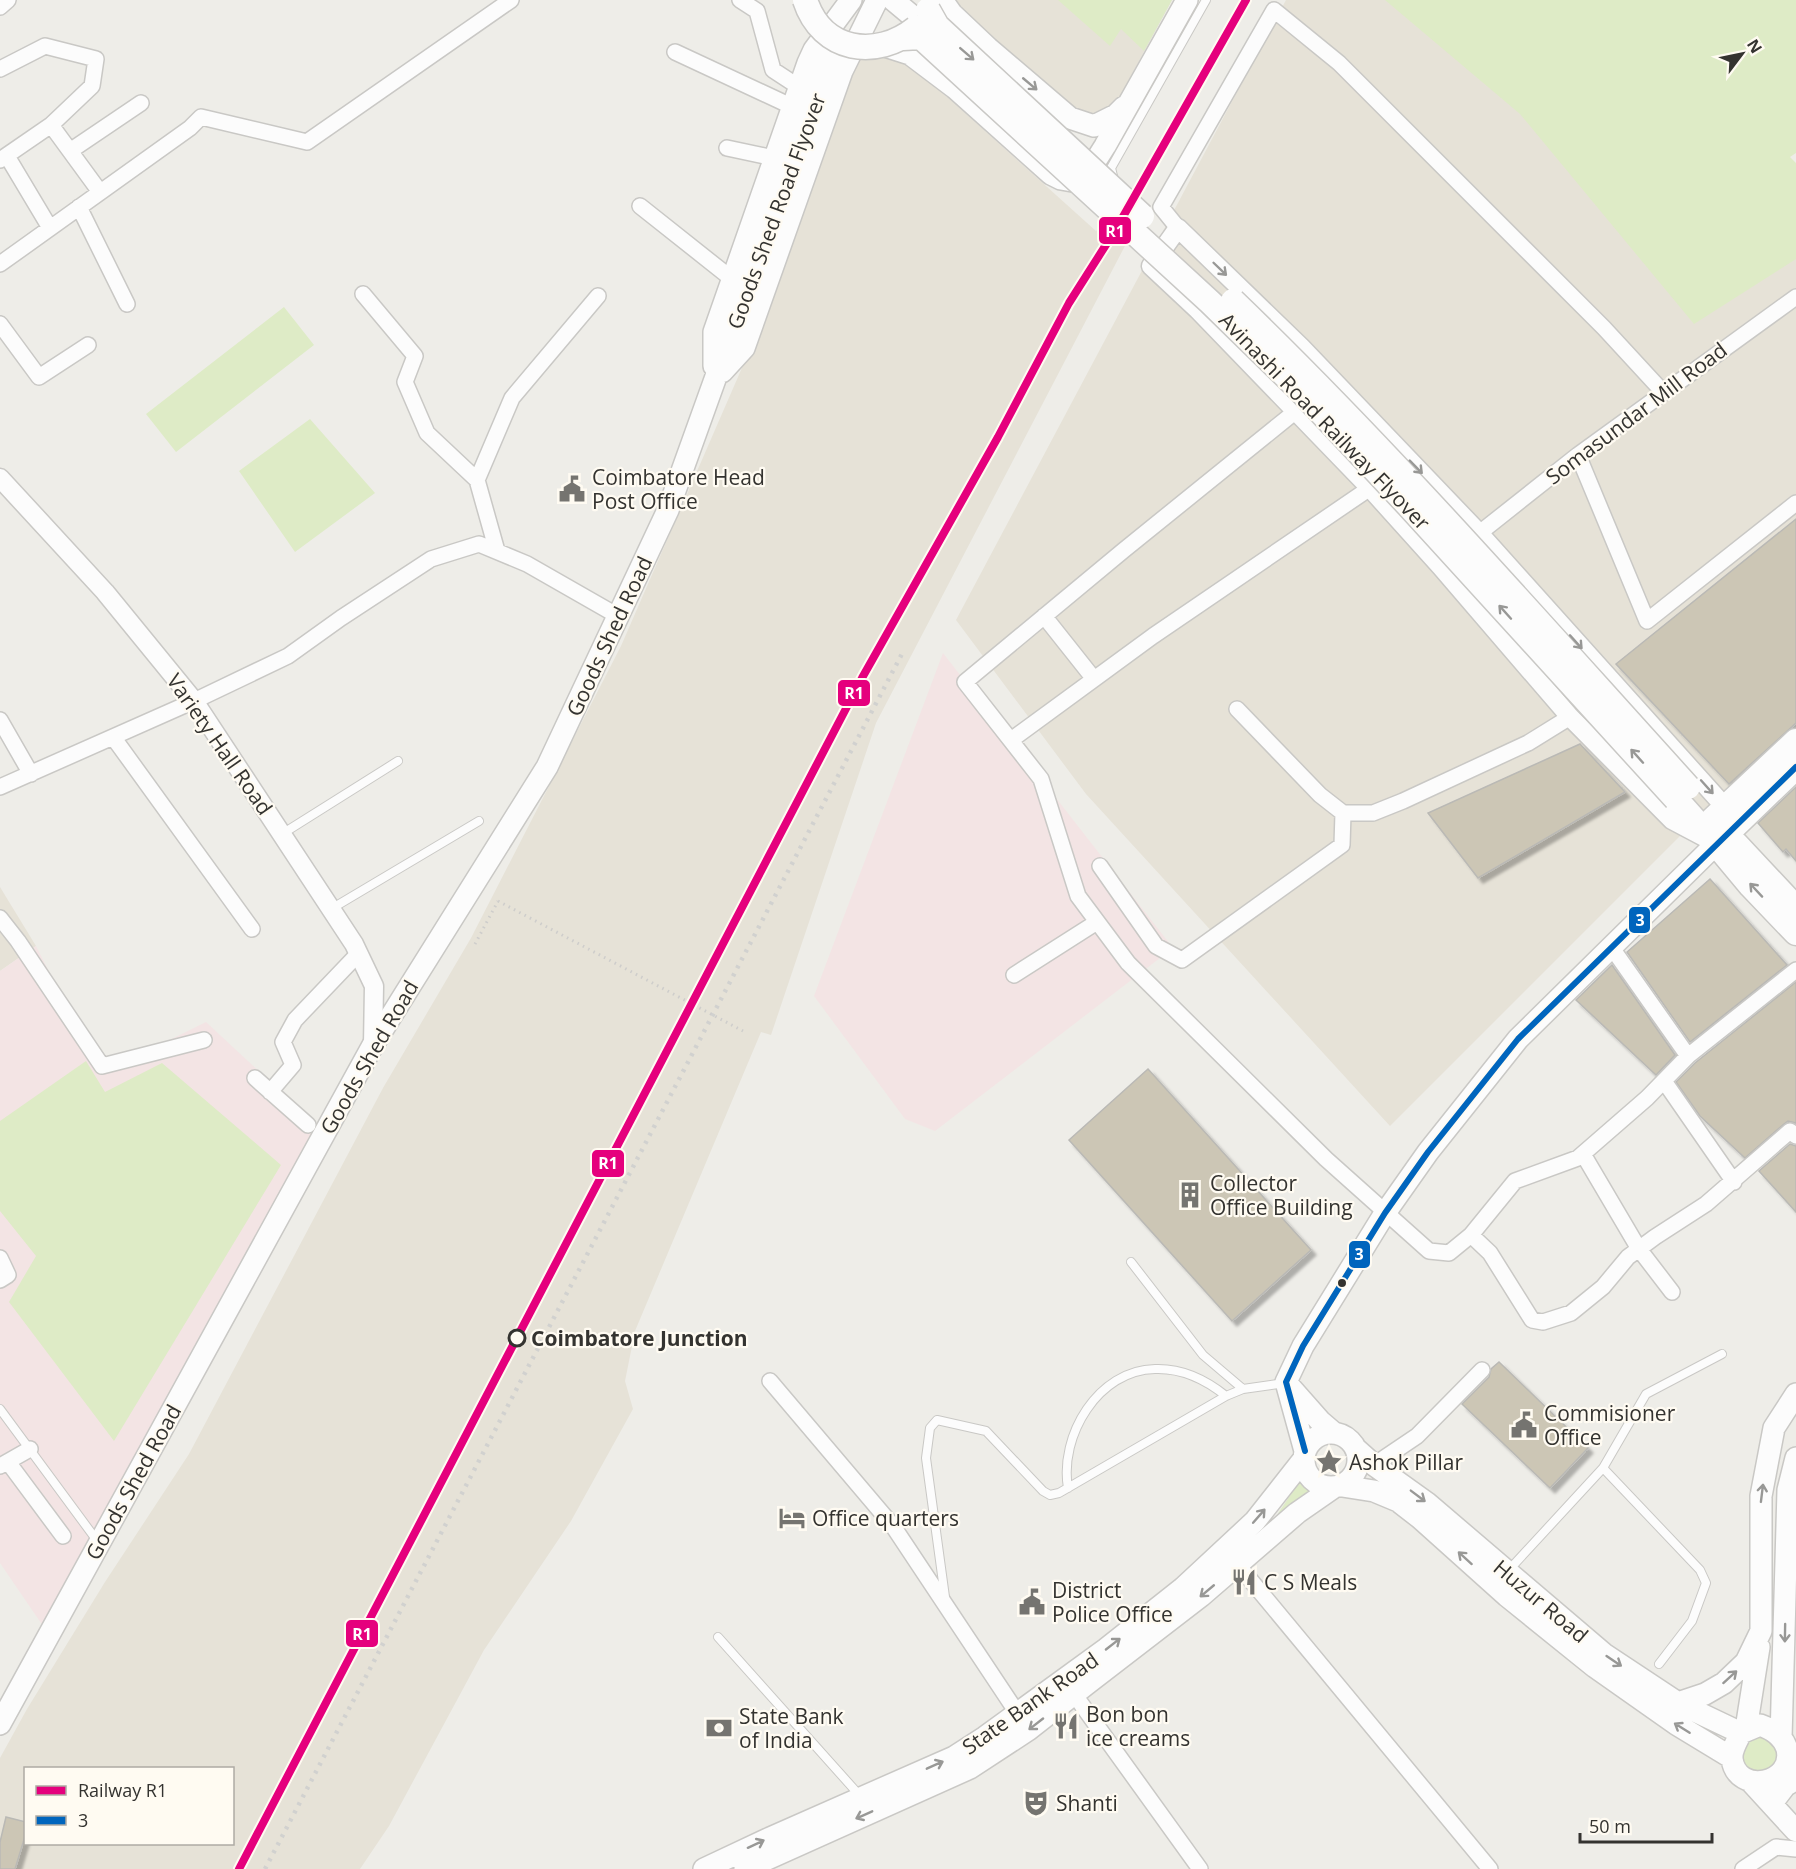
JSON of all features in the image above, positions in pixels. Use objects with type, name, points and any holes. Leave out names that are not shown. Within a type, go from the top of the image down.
[{"type":"main road","points":[[805,0],[809,12],[821,29],[837,40],[861,47],[918,19],[952,14],[1070,118],[1094,126],[1116,115],[1130,100]]},
{"type":"main road","points":[[714,381],[714,332],[774,158],[814,50],[851,0]]},
{"type":"main road","points":[[714,381],[744,348],[842,71],[879,0],[918,19]]},
{"type":"main road","points":[[918,19],[910,54],[955,88],[1051,174],[1078,182],[1086,176],[1187,0]]},
{"type":"main road","name":"Avinashi Road Railway Flyover","points":[[918,19],[936,26],[951,39],[1221,290],[1326,392],[1404,475],[1682,793]]},
{"type":"main road","name":"Avinashi Road Railway Flyover","points":[[918,19],[921,37],[1227,318],[1301,391],[1682,793],[1724,826]]},
{"type":"main road","name":"Goods Shed Road Flyover","points":[[714,381],[837,40]]},
{"type":"main road","name":"Goods Shed Road","points":[[0,1724],[373,1045],[548,767],[668,510],[714,381]]},
{"type":"main road","points":[[1440,526],[1462,549]]},
{"type":"main road","points":[[1286,1382],[1320,1421],[1334,1433],[1350,1440],[1355,1448],[1358,1465],[1355,1474],[1337,1487],[1316,1484],[1304,1469],[1304,1455],[1286,1382],[1303,1346],[1385,1213],[1428,1152],[1518,1039],[1612,948],[1724,826],[1796,741]]},
{"type":"main road","points":[[1724,826],[1796,767]]},
{"type":"main road","points":[[1724,826],[1796,908]]},
{"type":"main road","points":[[1724,826],[1751,886],[1796,933]]},
{"type":"main road","points":[[1796,1394],[1774,1428],[1761,1496],[1761,1631],[1743,1731],[1734,1747],[1732,1758],[1743,1779],[1752,1783],[1796,1831]]},
{"type":"main road","points":[[1304,1455],[1316,1437],[1324,1433],[1334,1433]]},
{"type":"main road","name":"Huzur Road","points":[[1355,1448],[1374,1465],[1427,1503],[1604,1654],[1678,1704],[1743,1731]]},
{"type":"main road","name":"State Bank Road","points":[[704,1869],[954,1757],[1017,1714],[1106,1649],[1183,1588],[1221,1554],[1255,1521],[1304,1455]]},
{"type":"main road","points":[[1752,1783],[1773,1779],[1781,1773],[1786,1764],[1788,1751],[1788,1491],[1796,1458]]},
{"type":"main road","name":"Huzur Road","points":[[1337,1487],[1374,1491],[1398,1501],[1507,1596],[1595,1667],[1676,1724],[1732,1758]]},
{"type":"main road","name":"State Bank Road","points":[[746,1869],[970,1768],[1028,1730],[1201,1596],[1297,1513],[1337,1487]]},
{"type":"main road","points":[[1678,1704],[1705,1694],[1724,1683],[1746,1662],[1761,1631]]},
{"type":"main road","points":[[1743,1731],[1760,1725],[1772,1729],[1788,1751]]},
{"type":"main road","points":[[1772,1803],[1785,1786],[1796,1779]]},
{"type":"street","points":[[0,7],[8,0]]},
{"type":"street","points":[[0,263],[190,129],[201,117],[307,142],[511,0]]},
{"type":"street","points":[[740,0],[757,11],[772,70],[796,97]]},
{"type":"street","points":[[1663,392],[1604,328],[1348,71],[1274,10],[1161,207],[1178,228],[1301,347],[1479,533],[1724,826]]},
{"type":"street","points":[[0,69],[45,46],[96,59],[92,86],[51,125],[4,158],[50,228]]},
{"type":"street","points":[[675,52],[796,97]]},
{"type":"street","points":[[70,151],[141,103]]},
{"type":"street","points":[[51,125],[100,192]]},
{"type":"street","points":[[728,148],[774,158]]},
{"type":"street","points":[[640,206],[732,279]]},
{"type":"street","points":[[79,207],[127,304]]},
{"type":"street","points":[[1178,228],[1150,266],[1198,310],[1370,488],[1570,717],[1672,820],[1724,826]]},
{"type":"street","points":[[363,294],[415,356],[405,382],[428,434],[477,480],[497,551]]},
{"type":"street","points":[[477,480],[512,398],[598,296]]},
{"type":"street","name":"Somasundar Mill Road","points":[[1441,567],[1479,533],[1578,454],[1796,297]]},
{"type":"street","points":[[0,324],[39,377],[88,345]]},
{"type":"street","points":[[1296,411],[965,682],[1041,779],[1078,896],[1128,963],[1317,1150],[1385,1213],[1429,1251],[1449,1253],[1471,1235],[1515,1181],[1578,1158],[1647,1098],[1688,1056],[1796,970]]},
{"type":"street","points":[[1578,454],[1647,621],[1796,503]]},
{"type":"street","name":"Variety Hall Road","points":[[0,478],[105,592],[194,701],[282,834],[358,953],[374,986],[373,1045]]},
{"type":"street","points":[[1011,740],[1153,636],[1370,488]]},
{"type":"street","points":[[0,787],[194,701],[288,656],[431,559],[479,544],[527,564],[618,616]]},
{"type":"street","points":[[1044,616],[1094,679]]},
{"type":"street","points":[[1237,709],[1320,795],[1343,813],[1373,813],[1403,801],[1528,743],[1570,717]]},
{"type":"street","points":[[0,720],[31,774]]},
{"type":"street","points":[[113,737],[252,929]]},
{"type":"street","points":[[1100,867],[1156,946],[1182,960],[1342,845],[1343,813]]},
{"type":"street","points":[[0,918],[102,1066],[204,1040]]},
{"type":"street","points":[[1014,975],[1097,922]]},
{"type":"street","points":[[1612,948],[1688,1056]]},
{"type":"street","points":[[270,1092],[293,1065],[283,1042],[295,1020],[358,953]]},
{"type":"street","points":[[255,1078],[308,1125]]},
{"type":"street","points":[[1664,1081],[1734,1182]]},
{"type":"street","points":[[1471,1235],[1490,1253],[1532,1320],[1543,1322],[1571,1313],[1603,1287],[1628,1257],[1706,1204],[1794,1129]]},
{"type":"street","points":[[1583,1154],[1639,1249],[1672,1292]]},
{"type":"street","points":[[0,1258],[8,1275],[0,1280]]},
{"type":"street","points":[[1374,1465],[1417,1436],[1482,1370]]},
{"type":"street","points":[[770,1381],[893,1526],[1017,1714]]},
{"type":"street","points":[[30,1449],[4,1464],[63,1536]]},
{"type":"street","points":[[1238,1565],[1490,1869]]},
{"type":"street","points":[[1074,1694],[1200,1869]]},
{"type":"street","points":[[1743,1869],[1776,1847],[1796,1849]]},
{"type":"lane","points":[[1120,204],[1111,168],[1206,0]]},
{"type":"lane","points":[[282,834],[398,761]]},
{"type":"lane","points":[[331,909],[478,821]]},
{"type":"lane","points":[[1131,1262],[1203,1355],[1243,1389]]},
{"type":"lane","points":[[1507,1572],[1603,1468],[1646,1394],[1722,1354]]},
{"type":"lane","points":[[1068,1488],[1065,1471],[1076,1426],[1086,1407],[1116,1382],[1136,1371],[1155,1368],[1181,1371],[1209,1382],[1226,1395]]},
{"type":"lane","points":[[946,1606],[926,1458],[930,1428],[937,1420],[986,1431],[1043,1491],[1050,1495],[1068,1488],[1226,1395],[1243,1389],[1286,1382]]},
{"type":"lane","points":[[0,1408],[99,1544]]},
{"type":"lane","points":[[1603,1468],[1700,1570],[1706,1583],[1692,1621],[1659,1664]]},
{"type":"lane","points":[[718,1637],[861,1797]]},
{"type":"path","points":[[475,944],[498,901],[743,1031]]},
{"type":"shaded area","points":[[956,0],[1172,0],[1112,111],[1102,117],[1076,112],[959,10]]},
{"type":"shaded area","points":[[1286,0],[1501,0],[1796,244],[1796,720],[1390,1126],[1086,794],[956,620]]},
{"type":"shaded area","points":[[903,57],[1096,231],[1109,219],[1127,242],[876,723],[771,1035],[761,1032],[635,1331],[625,1381],[633,1409],[571,1521],[484,1650],[389,1826],[360,1869],[0,1869],[0,1758],[27,1709],[105,1582],[189,1454],[383,1088],[471,938],[621,646],[758,331],[853,60]]},
{"type":"shaded area","points":[[943,653],[1173,948],[935,1131],[905,1119],[814,996]]},
{"type":"shaded area","points":[[0,887],[36,946],[0,971]]},
{"type":"shaded area","points":[[36,946],[101,1074],[206,1022],[321,1129],[43,1626],[0,1563],[0,971]]},
{"type":"green space","points":[[1058,0],[1172,0],[1144,51],[1121,29],[1110,46]]},
{"type":"green space","points":[[1385,0],[1796,0],[1796,153],[1790,157],[1796,163],[1796,259],[1694,324],[1520,114]]},
{"type":"green space","points":[[284,307],[314,345],[176,452],[146,414]]},
{"type":"green space","points":[[310,419],[375,493],[295,552],[239,471]]},
{"type":"green space","points":[[86,1061],[105,1092],[162,1063],[281,1165],[114,1441],[9,1302],[36,1256],[0,1211],[0,1121]]},
{"type":"green space","points":[[1303,1476],[1318,1490],[1275,1518]]},
{"type":"green space","points":[[1760,1737],[1767,1738],[1778,1747],[1779,1762],[1762,1774],[1749,1770],[1743,1755],[1746,1746]]},
{"type":"building","points":[[1796,519],[1796,723],[1729,784],[1616,664]]},
{"type":"building","points":[[1580,744],[1625,792],[1478,878],[1428,813]]},
{"type":"building","points":[[1796,787],[1796,861],[1786,849],[1783,852],[1758,823]]},
{"type":"building","points":[[1710,879],[1787,965],[1690,1042],[1627,952]]},
{"type":"building","points":[[1612,965],[1675,1055],[1656,1075],[1576,1000]]},
{"type":"building","points":[[1796,982],[1796,1123],[1788,1121],[1745,1158],[1700,1116],[1676,1082],[1695,1063]]},
{"type":"building","name":"Collector Office Building","points":[[1148,1069],[1311,1250],[1232,1321],[1069,1140]]},
{"type":"building","points":[[1790,1144],[1796,1146],[1796,1212],[1759,1171]]},
{"type":"building","name":"Commisioner Office","points":[[1499,1362],[1588,1448],[1550,1488],[1462,1404],[1489,1377],[1491,1369]]},
{"type":"building","points":[[6,1817],[24,1822],[24,1840],[15,1869],[0,1869],[0,1842]]},
{"type":"railway","points":[[239,1869],[862,678],[998,437],[1069,303],[1116,229],[1246,0]]},
{"type":"railway","points":[[265,1869],[904,650]]},
{"type":"rail line","name":"R1","points":[[239,1869],[862,678],[998,437],[1069,303],[1116,229],[1246,0]]},
{"type":"transit line","name":"3","points":[[1305,1451],[1286,1382],[1303,1346],[1385,1213],[1428,1152],[1518,1039],[1796,767]]},
{"type":"place","name":"Coimbatore Head Post Office","points":[[572,489]]},
{"type":"place","name":"Collector Office Building","points":[[1190,1195]]},
{"type":"place","name":"Coimbatore Junction","points":[[517,1338]]},
{"type":"place","name":"Commisioner Office","points":[[1524,1425]]},
{"type":"place","name":"Ashok Pillar","points":[[1329,1462]]},
{"type":"place","name":"Office quarters","points":[[792,1518]]},
{"type":"place","name":"C S Meals","points":[[1244,1582]]},
{"type":"place","name":"District Police Office","points":[[1032,1602]]},
{"type":"place","name":"Bon bon ice creams","points":[[1066,1726]]},
{"type":"place","name":"State Bank of India","points":[[719,1728]]},
{"type":"place","name":"Shanti","points":[[1036,1803]]}]
